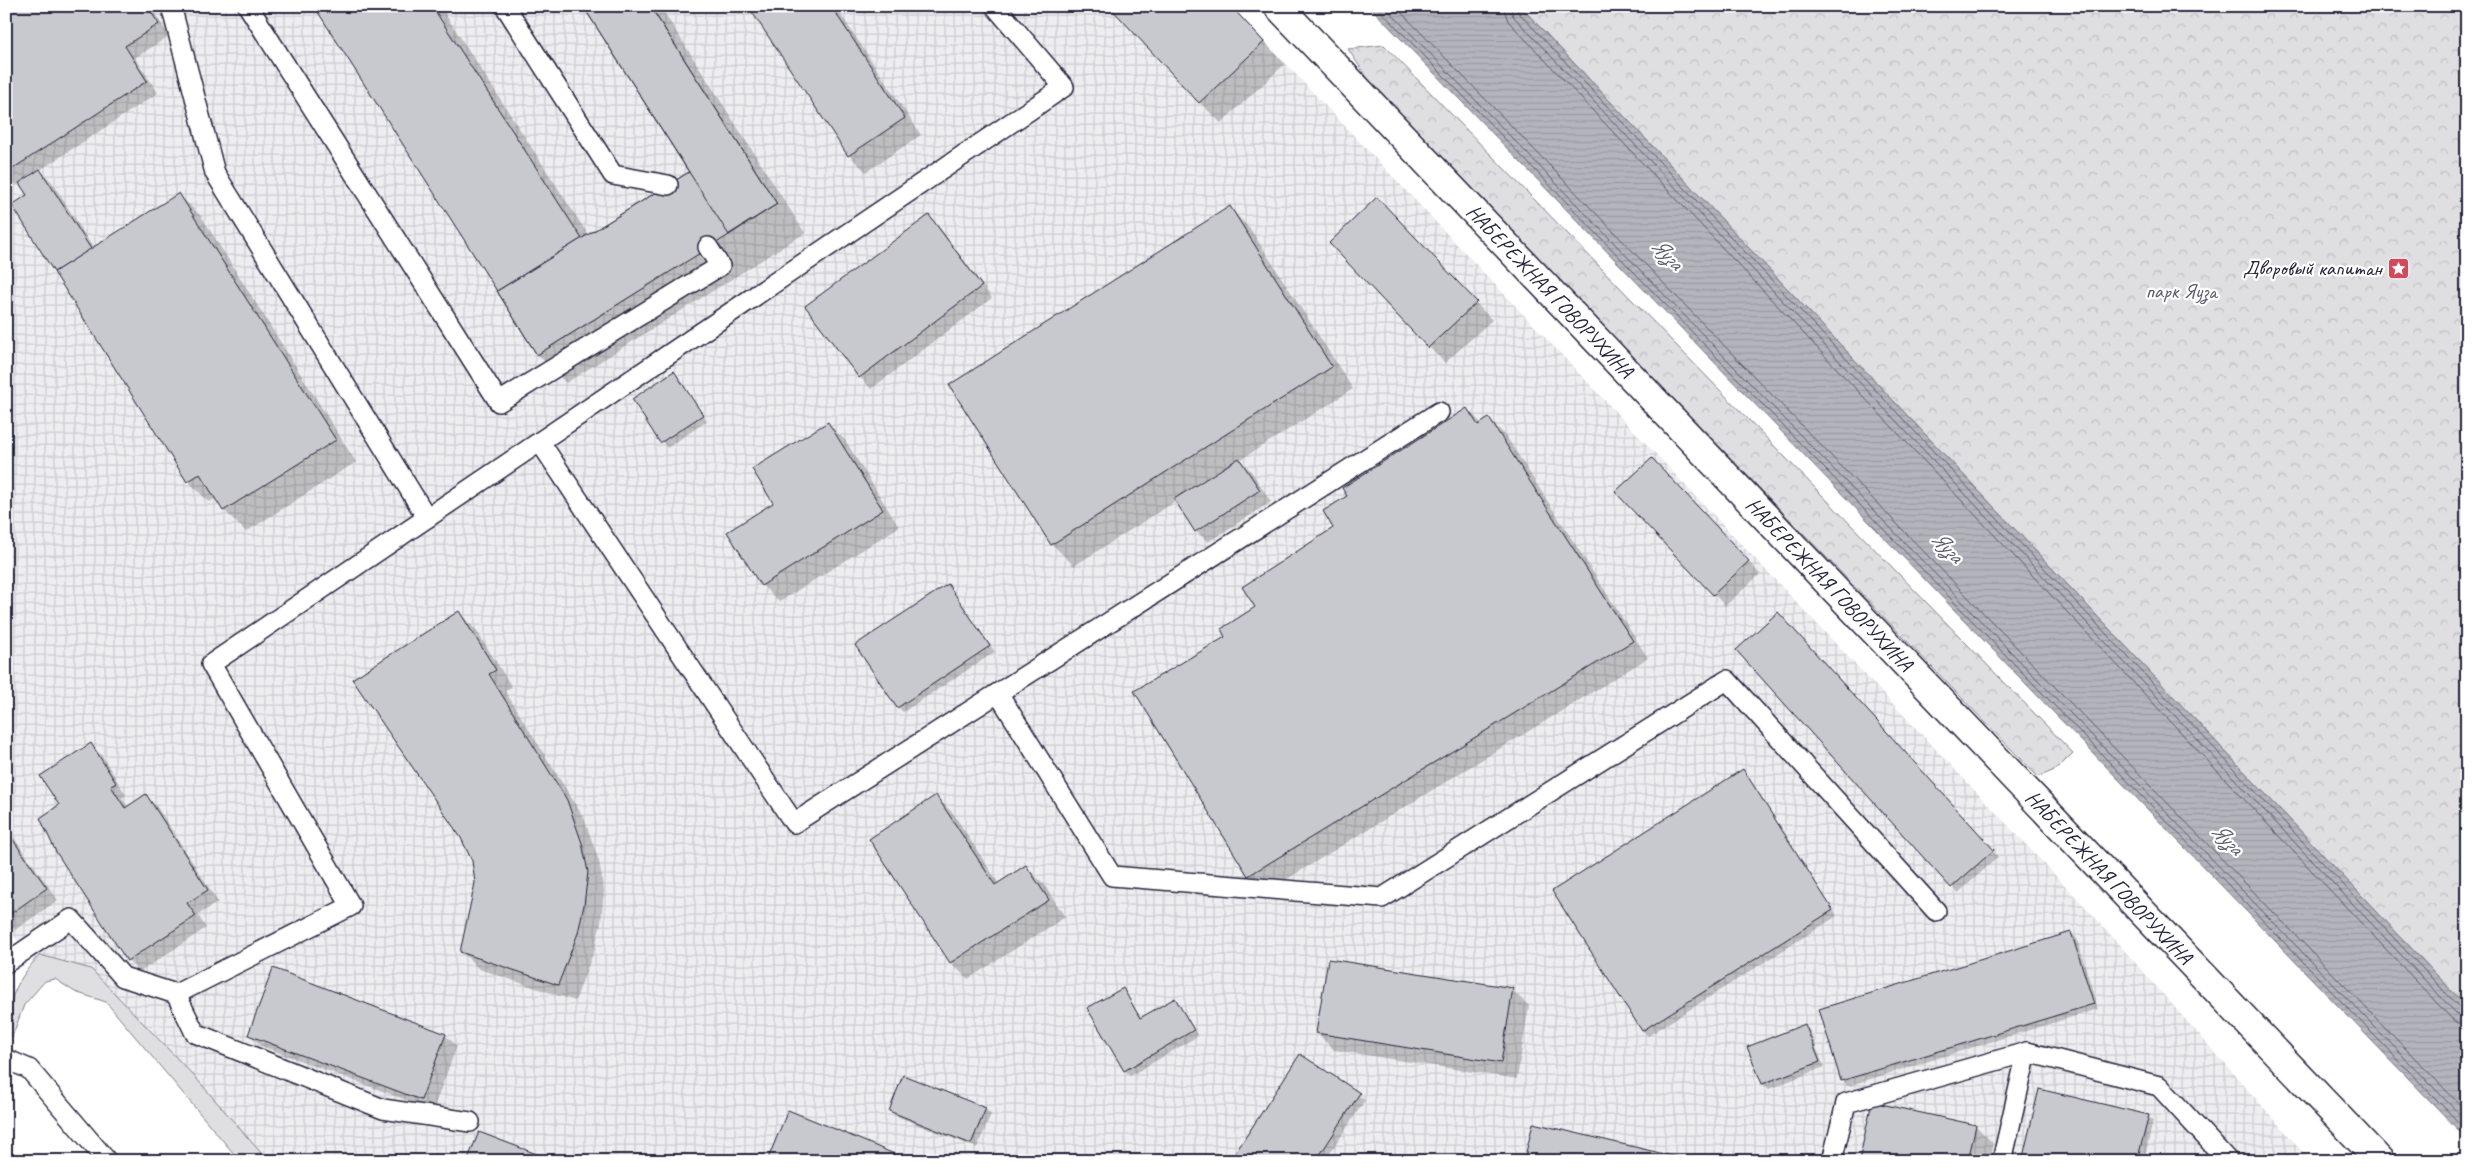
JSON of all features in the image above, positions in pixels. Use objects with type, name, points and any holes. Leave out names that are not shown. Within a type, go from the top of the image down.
[{"type":"street","name":"НАБЕРЕЖНАЯ ГОВОРУХИНА","points":[[1278,6],[2380,1161]]},
{"type":"lane","points":[[171,6],[215,173],[427,518]]},
{"type":"lane","points":[[248,6],[499,402],[720,266],[708,247]]},
{"type":"lane","points":[[505,6],[613,175],[668,185]]},
{"type":"lane","points":[[6,963],[71,919],[123,977],[176,994],[351,906],[211,664],[1064,87],[994,6]]},
{"type":"lane","points":[[540,442],[794,824],[1439,412]]},
{"type":"lane","points":[[998,693],[1112,876],[1382,898],[1727,680],[1936,911]]},
{"type":"lane","points":[[176,994],[195,1032],[383,1110],[470,1122]]},
{"type":"lane","points":[[2002,1161],[2027,1052]]},
{"type":"lane","points":[[1832,1161],[1846,1103],[2027,1052],[2158,1086],[2228,1161]]},
{"type":"lane","points":[[6,1059],[29,1069],[107,1161]]},
{"type":"shaded area","points":[[6,6],[1231,6],[2092,914],[2311,1161],[240,1161],[106,1002],[75,992],[55,979],[45,981],[6,924]]},
{"type":"green space","name":"парк Яуза","points":[[1520,6],[2467,6],[2467,1007]]},
{"type":"green space","points":[[1384,45],[2073,753],[2057,769],[2038,777],[1374,88],[1348,49]]},
{"type":"green space","points":[[40,955],[91,969],[195,1077],[268,1161],[240,1161],[106,1002],[75,992],[55,979],[45,981],[24,1005],[12,1037],[6,1035],[8,1012],[15,991],[25,972]]},
{"type":"water","name":"Яуза","points":[[1369,6],[1520,6],[2467,1007],[2467,1139]]},
{"type":"building","points":[[6,6],[147,6],[159,24],[125,46],[147,81],[6,173]]},
{"type":"building","points":[[314,6],[432,6],[582,239],[497,291]]},
{"type":"building","points":[[583,6],[650,6],[777,204],[729,235]]},
{"type":"building","points":[[583,6],[650,6],[777,204],[537,355],[497,291],[689,172]]},
{"type":"building","points":[[748,6],[831,6],[905,118],[848,156]]},
{"type":"building","points":[[1109,6],[1231,6],[1264,42],[1199,103]]},
{"type":"building","points":[[40,169],[91,249],[54,272],[12,205],[27,195],[19,183]]},
{"type":"building","points":[[689,172],[729,235],[537,355],[497,291]]},
{"type":"building","points":[[179,193],[336,440],[223,511],[200,474],[187,482],[54,272]]},
{"type":"building","points":[[1377,197],[1477,302],[1428,348],[1329,243]]},
{"type":"building","points":[[1230,206],[1332,367],[1051,545],[949,385]]},
{"type":"building","points":[[929,215],[982,286],[859,378],[805,306]]},
{"type":"building","points":[[674,371],[703,415],[660,443],[632,399]]},
{"type":"building","points":[[1467,408],[1478,425],[1489,418],[1633,641],[1248,876],[1134,691],[1225,637],[1221,629],[1255,607],[1242,587],[1333,528],[1323,511],[1347,496],[1342,488]]},
{"type":"building","points":[[828,422],[883,510],[761,586],[727,532],[773,503],[752,469]]},
{"type":"building","points":[[1239,458],[1260,490],[1195,532],[1174,499]]},
{"type":"building","points":[[1652,458],[1749,561],[1713,595],[1615,492]]},
{"type":"building","points":[[948,584],[990,646],[897,708],[855,645]]},
{"type":"building","points":[[459,611],[496,670],[489,674],[567,800],[582,843],[588,872],[584,905],[578,933],[558,985],[460,952],[475,883],[472,861],[461,838],[352,679]]},
{"type":"building","points":[[1778,612],[1994,850],[1951,888],[1736,650]]},
{"type":"building","points":[[91,743],[116,783],[111,786],[125,808],[146,794],[208,890],[187,903],[196,916],[127,961],[56,852],[40,818],[59,805],[40,776]]},
{"type":"building","points":[[1743,769],[1833,910],[1642,1031],[1552,891]]},
{"type":"building","points":[[936,795],[995,885],[1026,865],[1049,900],[950,963],[869,839]]},
{"type":"building","points":[[6,830],[47,888],[6,917]]},
{"type":"building","points":[[2071,932],[2094,1004],[1841,1081],[1819,1009]]},
{"type":"building","points":[[1328,959],[1513,988],[1501,1063],[1316,1033]]},
{"type":"building","points":[[273,968],[446,1034],[421,1100],[248,1035]]},
{"type":"building","points":[[1123,988],[1140,1018],[1175,998],[1194,1030],[1124,1071],[1087,1008]]},
{"type":"building","points":[[1805,1024],[1820,1062],[1762,1084],[1747,1047]]},
{"type":"building","points":[[1300,1054],[1360,1093],[1316,1161],[1230,1161]]},
{"type":"building","points":[[903,1075],[986,1108],[971,1144],[889,1111]]},
{"type":"building","points":[[2039,1089],[2149,1115],[2137,1161],[2022,1161]]},
{"type":"building","points":[[1872,1102],[1976,1125],[1968,1161],[1859,1161]]},
{"type":"building","points":[[788,1110],[835,1129],[911,1161],[767,1161]]},
{"type":"building","points":[[1533,1123],[1694,1161],[1524,1161]]},
{"type":"building","points":[[479,1132],[555,1161],[467,1161]]},
{"type":"place","name":"Дворовый капитан","points":[[2398,268]]}]
